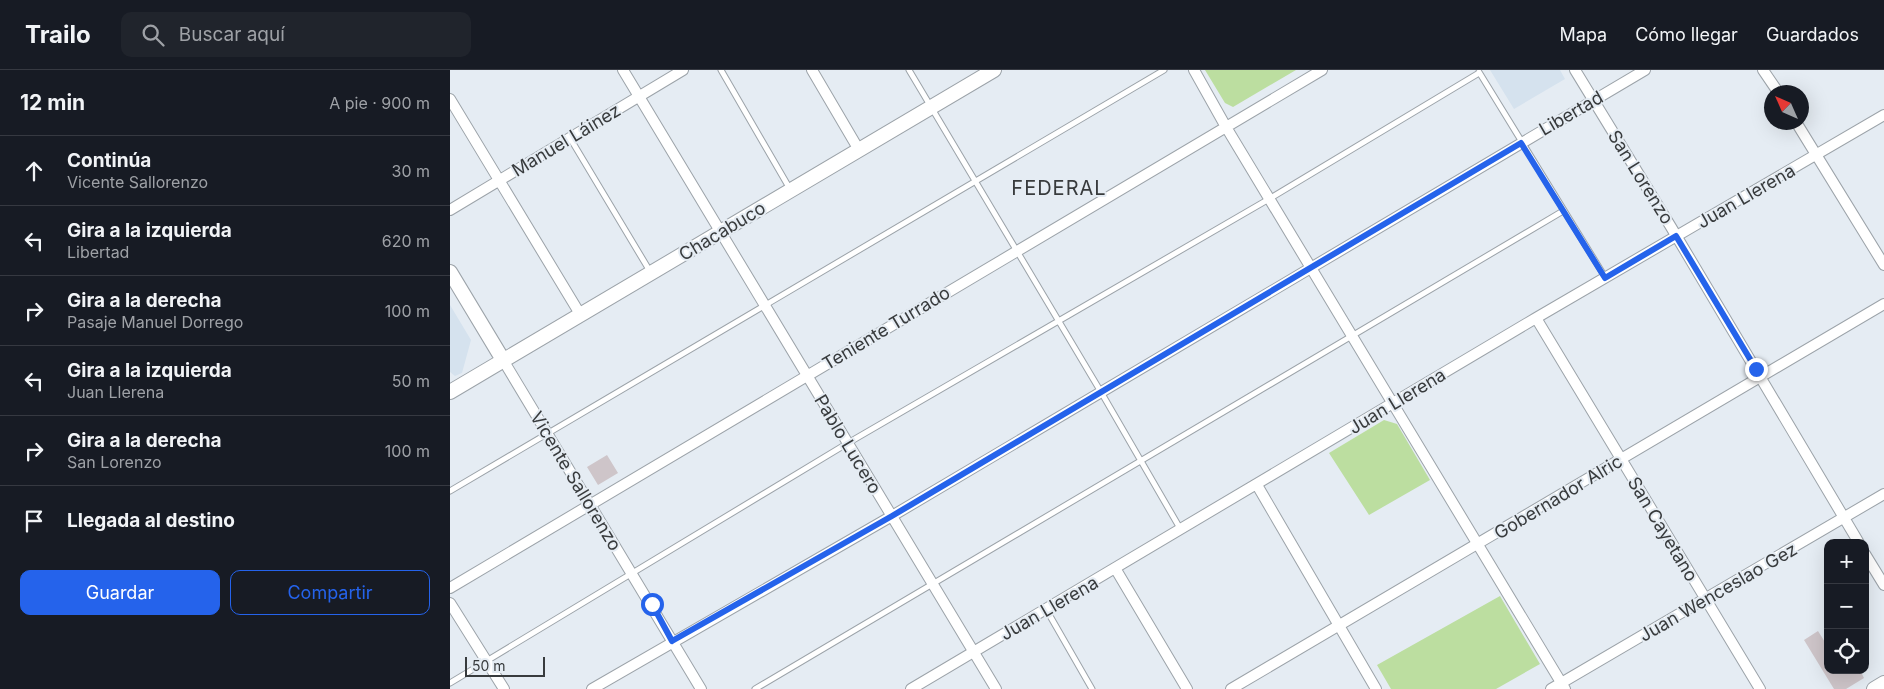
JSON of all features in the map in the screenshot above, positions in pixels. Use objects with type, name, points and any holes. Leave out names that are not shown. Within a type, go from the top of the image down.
[{"type":"main road","name":"Chacabuco","points":[[450,392],[994,70]]},
{"type":"main road","name":"Vicente Sallorenzo","points":[[450,272],[503,360]]},
{"type":"main road","points":[[1874,689],[1884,683]]},
{"type":"street","name":"Pablo Lucero","points":[[623,70],[996,689]]},
{"type":"street","name":"Manuel Láinez","points":[[450,210],[683,70]]},
{"type":"street","points":[[812,70],[859,150]]},
{"type":"street","points":[[1194,70],[1269,199],[1563,686]]},
{"type":"street","name":"Teniente Turrado","points":[[450,588],[1322,70]]},
{"type":"street","name":"San Lorenzo","points":[[1575,70],[1857,539]]},
{"type":"street","name":"Libertad","points":[[592,689],[672,641],[892,516],[1645,70]]},
{"type":"street","points":[[1764,70],[1774,85]]},
{"type":"street","points":[[450,99],[580,314]]},
{"type":"street","name":"Juan Llerena","points":[[911,689],[1536,318],[1884,115]]},
{"type":"street","points":[[1801,130],[1884,265]]},
{"type":"street","name":"Gobernador Alric","points":[[1231,689],[1884,304]]},
{"type":"street","name":"San Cayetano","points":[[1536,318],[1760,689]]},
{"type":"street","name":"Vicente Sallorenzo","points":[[503,360],[701,689]]},
{"type":"street","points":[[1257,485],[1376,689]]},
{"type":"street","name":"Juan Wenceslao Gez","points":[[1551,689],[1563,686],[1706,598],[1884,494]]},
{"type":"street","points":[[1869,560],[1884,584]]},
{"type":"street","points":[[1115,568],[1186,689]]},
{"type":"street","points":[[450,603],[504,689]]},
{"type":"lane","points":[[721,70],[791,190]]},
{"type":"lane","points":[[909,70],[1181,530]]},
{"type":"lane","points":[[450,491],[1164,70]]},
{"type":"lane","points":[[450,683],[848,443],[1269,199],[1478,71],[1605,278]]},
{"type":"lane","points":[[570,138],[651,273]]},
{"type":"lane","points":[[755,689],[1563,211]]},
{"type":"lane","points":[[1046,609],[1092,689]]},
{"type":"shaded area","points":[[1490,70],[1560,70],[1565,79],[1514,109]]},
{"type":"shaded area","points":[[450,305],[471,340],[462,373],[455,376],[450,372]]},
{"type":"green space","points":[[1205,70],[1296,70],[1233,107],[1225,103]]},
{"type":"green space","points":[[1384,420],[1397,424],[1430,480],[1369,515],[1329,453]]},
{"type":"green space","points":[[1500,596],[1540,664],[1496,689],[1391,689],[1377,665]]},
{"type":"building","points":[[607,455],[618,473],[598,485],[587,467]]},
{"type":"building","points":[[1818,631],[1824,641],[1824,673],[1804,640]]},
{"type":"building","points":[[1825,674],[1862,674],[1864,678],[1846,689],[1834,689]]},
{"type":"district","name":"FEDERAL","points":[[1059,188]]},
{"type":"route","points":[[652,604],[672,641],[892,516],[1521,143],[1605,278],[1676,236],[1756,369]]}]
